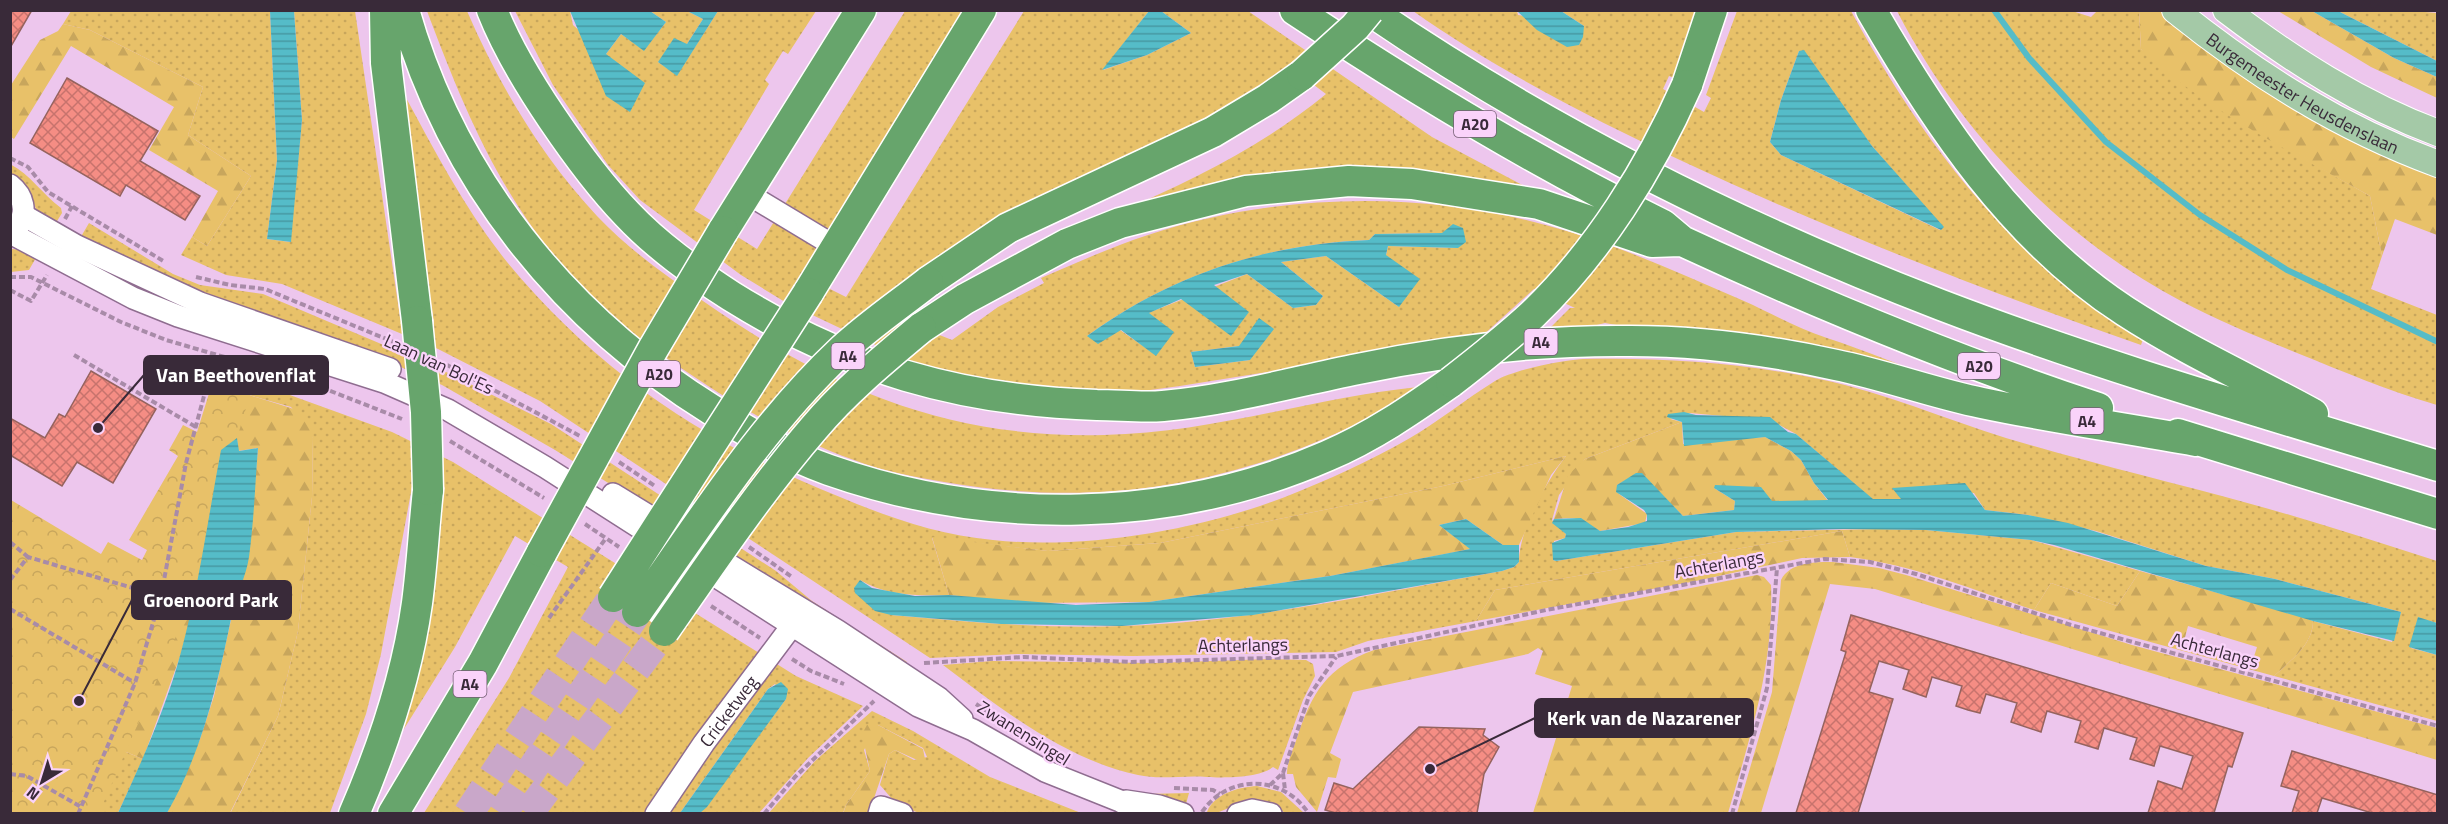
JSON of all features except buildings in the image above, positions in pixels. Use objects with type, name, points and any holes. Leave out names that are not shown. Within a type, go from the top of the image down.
[{"type":"highway","points":[[354,813],[366,785],[404,670],[417,604],[428,490],[426,412],[412,334],[386,63],[385,10]]},
{"type":"highway","name":"A20","points":[[404,10],[426,77],[455,138],[492,202],[562,290],[616,342],[669,382],[746,431],[826,469],[899,492],[968,504],[1042,510],[1148,505],[1255,482],[1326,456],[1387,425],[1451,382],[1533,314],[1603,232],[1643,172],[1687,85],[1712,10]]},
{"type":"highway","name":"A4","points":[[492,10],[534,92],[579,158],[628,216],[667,251],[707,280],[788,330],[867,364],[937,386],[1027,402],[1151,407],[1233,397],[1353,370],[1486,346],[1572,341],[1668,342],[1773,352],[1848,368],[1978,402],[2196,441]]},
{"type":"highway","name":"A4","points":[[393,813],[483,663],[653,349],[746,193],[861,10]]},
{"type":"highway","name":"A4","points":[[981,10],[808,293],[625,605],[723,491],[801,393],[843,349],[928,282],[1008,228],[1214,132],[1269,99],[1302,75],[1355,27],[1369,10]]},
{"type":"highway","name":"A20","points":[[1295,10],[1411,86],[1515,148],[1663,225],[1682,241],[1827,307],[1933,350],[2032,386],[2196,441],[2438,514]]},
{"type":"highway","name":"A20","points":[[1369,10],[1466,74],[1618,159],[1817,254],[1923,298],[2040,340],[2438,466]]},
{"type":"highway","name":"A20","points":[[1871,10],[1934,115],[2034,238],[2068,268],[2125,311],[2153,328],[2371,446]]},
{"type":"highway","name":"A4","points":[[664,631],[726,542],[815,426],[889,355],[921,328],[965,299],[1067,244],[1120,223],[1246,190],[1349,181],[1435,187],[1539,204],[1653,242],[1682,241]]},
{"type":"main road","name":"Burgemeester Heusdenslaan","points":[[2175,10],[2248,66],[2321,112],[2388,144],[2438,164]]},
{"type":"main road","name":"Burgemeester Heusdenslaan","points":[[2226,10],[2317,74],[2384,110],[2438,133]]},
{"type":"street","points":[[10,185],[21,198],[23,215],[11,235]]},
{"type":"street","points":[[746,193],[837,247]]},
{"type":"street","name":"Laan van Bol'Es","points":[[23,215],[77,246],[200,303],[391,370],[461,403],[511,430],[798,618]]},
{"type":"street","name":"Laan van Bol'Es","points":[[11,235],[133,298],[178,316],[384,382],[448,410],[832,639]]},
{"type":"street","name":"Cricketweg","points":[[656,813],[704,743],[798,618]]},
{"type":"street","name":"Zwanensingel","points":[[832,639],[882,693],[973,729],[1046,771],[1120,801],[1142,813]]},
{"type":"street","name":"Zwanensingel","points":[[832,639],[939,698],[973,729]]},
{"type":"street","name":"Zwanensingel","points":[[1120,801],[1159,806],[1183,813]]},
{"type":"street","points":[[879,813],[881,807],[902,813]]},
{"type":"street","points":[[1238,813],[1252,810],[1271,813]]},
{"type":"path","points":[[10,158],[28,167],[48,192],[168,264]]},
{"type":"path","points":[[10,290],[31,301],[57,258]]},
{"type":"path","name":"Laan van Bol'Es","points":[[194,276],[230,285],[265,289],[412,334]]},
{"type":"path","points":[[10,277],[31,277],[121,322],[214,355],[318,385],[407,421]]},
{"type":"path","points":[[74,355],[196,427]]},
{"type":"path","points":[[78,813],[135,683],[161,596],[186,463],[214,355]]},
{"type":"path","name":"Laan van Bol'Es","points":[[440,361],[582,437]]},
{"type":"path","points":[[174,423],[178,417]]},
{"type":"path","points":[[447,440],[552,503]]},
{"type":"path","points":[[618,461],[660,489]]},
{"type":"path","points":[[579,521],[622,549]]},
{"type":"path","points":[[549,618],[606,538]]},
{"type":"path","points":[[10,542],[28,557],[161,596]]},
{"type":"path","points":[[742,543],[796,580]]},
{"type":"path","points":[[10,580],[28,557]]},
{"type":"path","name":"Achterlangs","points":[[928,669],[919,663],[1024,657],[1131,662],[1337,656],[1546,610],[1824,559],[1870,562],[1916,574],[2071,625],[2438,726]]},
{"type":"path","name":"Achterlangs","points":[[1732,813],[1767,688],[1777,568]]},
{"type":"path","points":[[705,602],[811,671],[850,687]]},
{"type":"path","points":[[10,609],[135,683]]},
{"type":"path","points":[[1285,790],[1283,773],[1309,696],[1337,656]]},
{"type":"path","points":[[867,695],[882,693]]},
{"type":"path","points":[[764,813],[795,777],[882,693]]},
{"type":"path","name":"Zwanensingel","points":[[971,700],[1006,724]]},
{"type":"path","points":[[1270,784],[1283,773]]},
{"type":"path","points":[[10,774],[27,776],[81,807]]},
{"type":"path","points":[[1167,788],[1213,790],[1220,794]]},
{"type":"green space","points":[[2069,10],[2091,17],[2097,11],[2139,11],[2141,49],[2294,153],[2370,196],[2382,256],[2371,289],[2437,315],[2437,405],[2349,374],[2210,315],[2137,275],[2094,246],[2017,178],[1983,139],[1951,99],[1922,56],[1897,11]]},
{"type":"green space","points":[[2402,10],[2437,13],[2437,61],[2338,11]]},
{"type":"green space","points":[[71,11],[270,11],[277,160],[267,239],[290,242],[302,120],[294,11],[355,11],[400,317],[434,324],[400,94],[405,96],[440,160],[492,243],[543,302],[579,338],[618,371],[658,401],[745,453],[840,497],[915,524],[973,538],[1028,542],[1103,539],[1179,528],[1252,509],[1349,470],[1410,438],[1495,381],[1525,369],[1583,359],[1648,359],[1748,367],[1813,378],[1868,391],[2007,438],[2321,524],[2437,561],[2437,623],[2418,618],[2411,648],[2437,655],[2437,721],[2274,676],[2305,645],[2312,630],[2313,621],[2392,642],[2401,612],[2275,579],[2206,566],[2096,531],[2028,515],[1985,510],[1974,493],[1893,488],[1902,499],[1873,500],[1796,434],[1765,417],[1745,418],[1690,413],[1670,419],[1682,422],[1585,459],[1559,495],[1552,520],[1566,534],[1565,538],[1554,541],[1553,560],[1736,532],[1878,529],[1926,530],[2031,540],[2140,571],[2117,606],[2051,583],[2034,610],[1920,572],[1850,557],[1842,531],[1495,590],[1476,621],[1368,641],[1336,652],[1133,656],[1018,654],[930,658],[540,401],[438,349],[282,284],[226,275],[181,255],[192,237],[207,246],[251,176],[188,135],[203,87],[90,30],[63,24]],"holes":[[[1566,456],[1535,507],[1520,549],[1519,562],[1514,567],[1266,613],[1171,623],[1094,627],[949,620],[891,615],[860,580],[892,592],[949,595],[932,538],[1048,551],[1160,543],[1443,486]]]},
{"type":"green space","points":[[427,11],[467,11],[507,93],[540,144],[597,216],[634,251],[703,301],[796,359],[844,383],[892,402],[942,417],[993,428],[1047,434],[1104,435],[1184,428],[1339,399],[1418,387],[1369,418],[1334,435],[1280,456],[1238,469],[1155,487],[1072,493],[987,488],[899,473],[832,452],[769,422],[709,387],[642,341],[612,316],[571,276],[523,214],[486,150],[455,82]]},
{"type":"green space","points":[[515,11],[570,11],[573,25],[606,54],[621,34],[644,50],[666,22],[650,11],[687,11],[703,19],[687,44],[658,62],[677,75],[718,11],[816,11],[788,54],[783,51],[765,80],[769,84],[694,210],[757,249],[905,11],[966,11],[802,275],[846,297],[1024,11],[1149,11],[1103,70],[1147,55],[1191,33],[1161,11],[1248,11],[1432,137],[1541,195],[1419,177],[1120,212],[1227,160],[1278,130],[1326,94],[1290,67],[1245,105],[928,282],[912,324],[952,340],[998,307],[1044,283],[1041,278],[1148,235],[1194,222],[1291,205],[1340,201],[1390,202],[1439,205],[1487,212],[1561,229],[1640,257],[1806,330],[1947,383],[1605,323],[1539,339],[1570,308],[1575,308],[1534,289],[1470,347],[1311,365],[1120,394],[1011,388],[920,366],[785,302],[741,275],[640,200],[608,165],[553,85]],"holes":[[[1443,233],[1458,248],[1388,246],[1386,255],[1399,307],[1326,256],[1281,262],[1323,296],[1316,305],[1293,308],[1247,274],[1148,313],[1156,355],[1120,330],[1087,336],[1152,296],[1186,280],[1257,256],[1293,248],[1369,240],[1375,234]],[[1239,346],[1250,360],[1195,367],[1191,352]]]},
{"type":"green space","points":[[1413,11],[1517,11],[1518,15],[1584,26],[1561,11],[1700,11],[1674,78],[1669,76],[1663,89],[1704,112],[1711,98],[1706,95],[1737,11],[1851,11],[1913,114],[1936,147],[1986,209],[2055,275],[2143,339],[2141,345],[1909,259],[1738,187],[1578,110],[1445,33]],"holes":[[[1799,51],[1872,146],[1943,228],[1940,230],[1781,155],[1770,142],[1781,100]]]},
{"type":"green space","points":[[2139,11],[2161,11],[2179,26],[2394,159],[2437,177],[2437,235],[2395,219],[2382,256],[2370,196],[2250,129],[2165,71],[2141,49]]},
{"type":"green space","points":[[2278,11],[2312,11],[2394,58],[2437,77],[2437,98],[2371,67]]},
{"type":"green space","points":[[63,24],[90,30],[203,87],[188,135],[251,176],[207,246],[192,237],[218,191],[149,150],[174,107],[71,46],[14,139],[11,137],[11,85],[40,40],[58,31]]},
{"type":"green space","points":[[10,164],[61,208],[62,213],[54,226],[39,215],[29,194],[11,175]]},
{"type":"green space","points":[[89,223],[173,274],[200,285],[263,294],[438,368],[551,424],[776,571],[812,601],[907,662],[904,666],[555,450],[442,385],[396,365],[285,328],[79,240]]},
{"type":"green space","points":[[11,249],[23,250],[37,256],[29,270],[11,272]]},
{"type":"green space","points":[[216,371],[254,382],[249,395],[291,408],[309,420],[313,438],[312,497],[298,631],[278,716],[230,813],[167,813],[200,739],[214,696],[233,611],[248,559],[258,448],[238,451],[237,439],[181,654],[143,759],[114,747]]},
{"type":"green space","points":[[216,371],[254,382],[237,438],[221,450],[197,588],[99,813],[11,814],[11,500],[101,554],[108,542],[142,560],[147,550],[129,540],[178,456],[169,450],[183,425],[197,432]]},
{"type":"green space","points":[[254,382],[392,432],[453,462],[796,676],[863,706],[808,758],[759,813],[700,813],[786,699],[775,684],[768,689],[680,813],[424,813],[509,678],[568,567],[515,536],[455,647],[384,761],[425,605],[444,493],[412,487],[381,654],[366,714],[330,813],[230,814],[278,716],[298,631],[312,497],[313,438],[291,407],[249,395]]},
{"type":"green space","points":[[1682,422],[1683,444],[1765,437],[1791,451],[1801,460],[1828,501],[1772,501],[1714,488],[1735,501],[1734,510],[1683,516],[1639,473],[1617,485],[1619,494],[1647,514],[1645,523],[1600,531],[1579,520],[1554,519],[1568,475],[1585,459]]},
{"type":"green space","points":[[1566,456],[1551,475],[1519,545],[1503,545],[1466,519],[1439,525],[1471,549],[1330,576],[1149,602],[1029,603],[949,595],[932,537],[1048,551],[1160,543],[1443,486]]},
{"type":"green space","points":[[1842,531],[1850,557],[1802,558],[1691,582],[1476,621],[1495,590]]},
{"type":"green space","points":[[1833,562],[1879,568],[1906,575],[2132,645],[2437,728],[2437,760],[1875,589],[1830,584],[1761,813],[1737,813],[1772,692],[1781,580],[1785,574],[1797,566]]},
{"type":"green space","points":[[2140,571],[2313,621],[2312,630],[2305,645],[2274,676],[2034,610],[2051,583],[2117,606]],"holes":[[[2188,626],[2257,647],[2251,666],[2183,645]]]},
{"type":"green space","points":[[1757,575],[1764,577],[1771,585],[1769,644],[1759,701],[1728,813],[1533,813],[1572,686],[1535,674],[1543,651],[1538,648],[1528,654],[1353,692],[1330,753],[1341,759],[1336,778],[1328,777],[1317,812],[1296,787],[1293,774],[1287,774],[1292,751],[1316,694],[1333,673],[1344,664],[1374,650]]},
{"type":"green space","points":[[1306,660],[1313,664],[1315,676],[1303,700],[1278,770],[1273,767],[1267,771],[1242,777],[1146,776],[1111,768],[1085,758],[1035,730],[943,665],[992,661],[1154,663]]},
{"type":"green space","points":[[872,711],[913,731],[990,777],[1081,813],[923,814],[898,806],[880,785],[889,754],[895,750],[914,760],[927,757],[923,748],[878,725],[864,750],[870,771],[846,805],[843,813],[768,814],[815,761]]},
{"type":"green space","points":[[867,725],[878,725],[923,749],[926,764],[895,750],[889,754],[869,813],[843,814],[846,805],[870,771],[862,734]]},
{"type":"green space","points":[[114,747],[143,759],[118,813],[91,813]]},
{"type":"green space","points":[[1257,786],[1281,792],[1304,813],[1285,813],[1277,807],[1241,803],[1219,812],[1207,812],[1215,800],[1221,796],[1242,788]]},
{"type":"green space","points":[[1189,793],[1186,804],[1144,794]]},
{"type":"shaded area","points":[[270,11],[294,11],[302,120],[291,242],[267,239],[277,160]]},
{"type":"shaded area","points":[[570,11],[650,11],[666,22],[644,51],[621,34],[606,54],[645,83],[630,112],[606,96]]},
{"type":"shaded area","points":[[687,11],[718,11],[677,76],[658,62],[674,38],[687,44],[703,19]]},
{"type":"shaded area","points":[[1149,11],[1161,11],[1191,33],[1147,55],[1102,70]]},
{"type":"shaded area","points":[[1517,11],[1561,11],[1584,26],[1583,37],[1579,45],[1567,47],[1537,30]]},
{"type":"shaded area","points":[[2312,11],[2338,11],[2437,61],[2437,77],[2394,58]]},
{"type":"shaded area","points":[[1804,50],[1872,146],[1944,227],[1941,230],[1781,155],[1770,142],[1781,100],[1799,51]]},
{"type":"shaded area","points":[[1453,224],[1463,228],[1466,242],[1458,248],[1388,246],[1386,255],[1420,279],[1399,307],[1326,256],[1281,262],[1323,296],[1316,305],[1293,308],[1247,274],[1214,285],[1249,312],[1231,336],[1181,299],[1149,313],[1174,332],[1156,356],[1121,330],[1098,344],[1087,336],[1152,296],[1220,267],[1293,248],[1369,240],[1375,234],[1442,233]]},
{"type":"shaded area","points":[[1259,318],[1274,329],[1250,360],[1195,367],[1191,352],[1239,346]]},
{"type":"shaded area","points":[[1684,412],[1696,415],[1770,417],[1788,432],[1796,434],[1873,499],[1901,499],[1892,488],[1965,483],[1985,510],[2068,523],[2206,566],[2275,579],[2401,612],[2394,641],[2313,621],[2031,540],[1926,530],[1844,529],[1736,532],[1553,560],[1552,543],[1565,538],[1566,534],[1552,523],[1554,519],[1581,518],[1600,531],[1628,527],[1647,521],[1644,510],[1616,492],[1617,485],[1636,473],[1642,473],[1683,516],[1734,510],[1735,501],[1714,488],[1715,485],[1761,487],[1772,501],[1828,500],[1814,483],[1801,460],[1791,451],[1765,437],[1684,446],[1682,422],[1667,417],[1668,414]]},
{"type":"shaded area","points":[[237,438],[239,451],[258,448],[251,543],[248,564],[234,607],[207,716],[190,766],[167,813],[118,813],[153,734],[175,673],[193,602],[221,450]]},
{"type":"shaded area","points":[[1466,519],[1503,545],[1519,545],[1519,562],[1514,567],[1502,571],[1253,615],[1122,626],[1001,624],[891,615],[875,611],[855,593],[854,588],[860,580],[872,588],[915,596],[949,595],[1076,605],[1149,602],[1330,576],[1470,549],[1439,525]]},
{"type":"shaded area","points":[[2418,617],[2437,623],[2437,655],[2409,647]]},
{"type":"shaded area","points":[[781,682],[788,689],[786,699],[707,807],[700,813],[680,813],[768,689]]},
{"type":"waterway","points":[[1994,10],[2029,58],[2106,142],[2200,215],[2287,270],[2438,342]]},
{"type":"tunnel","points":[[468,814],[613,597]]},
{"type":"tunnel","points":[[502,814],[637,612]]},
{"type":"tunnel","points":[[528,814],[664,631]]},
{"type":"place","name":"Van Beethovenflat","points":[[98,428]]},
{"type":"place","name":"Groenoord Park","points":[[79,701]]},
{"type":"place","name":"Kerk van de Nazarener","points":[[1430,769]]}]
